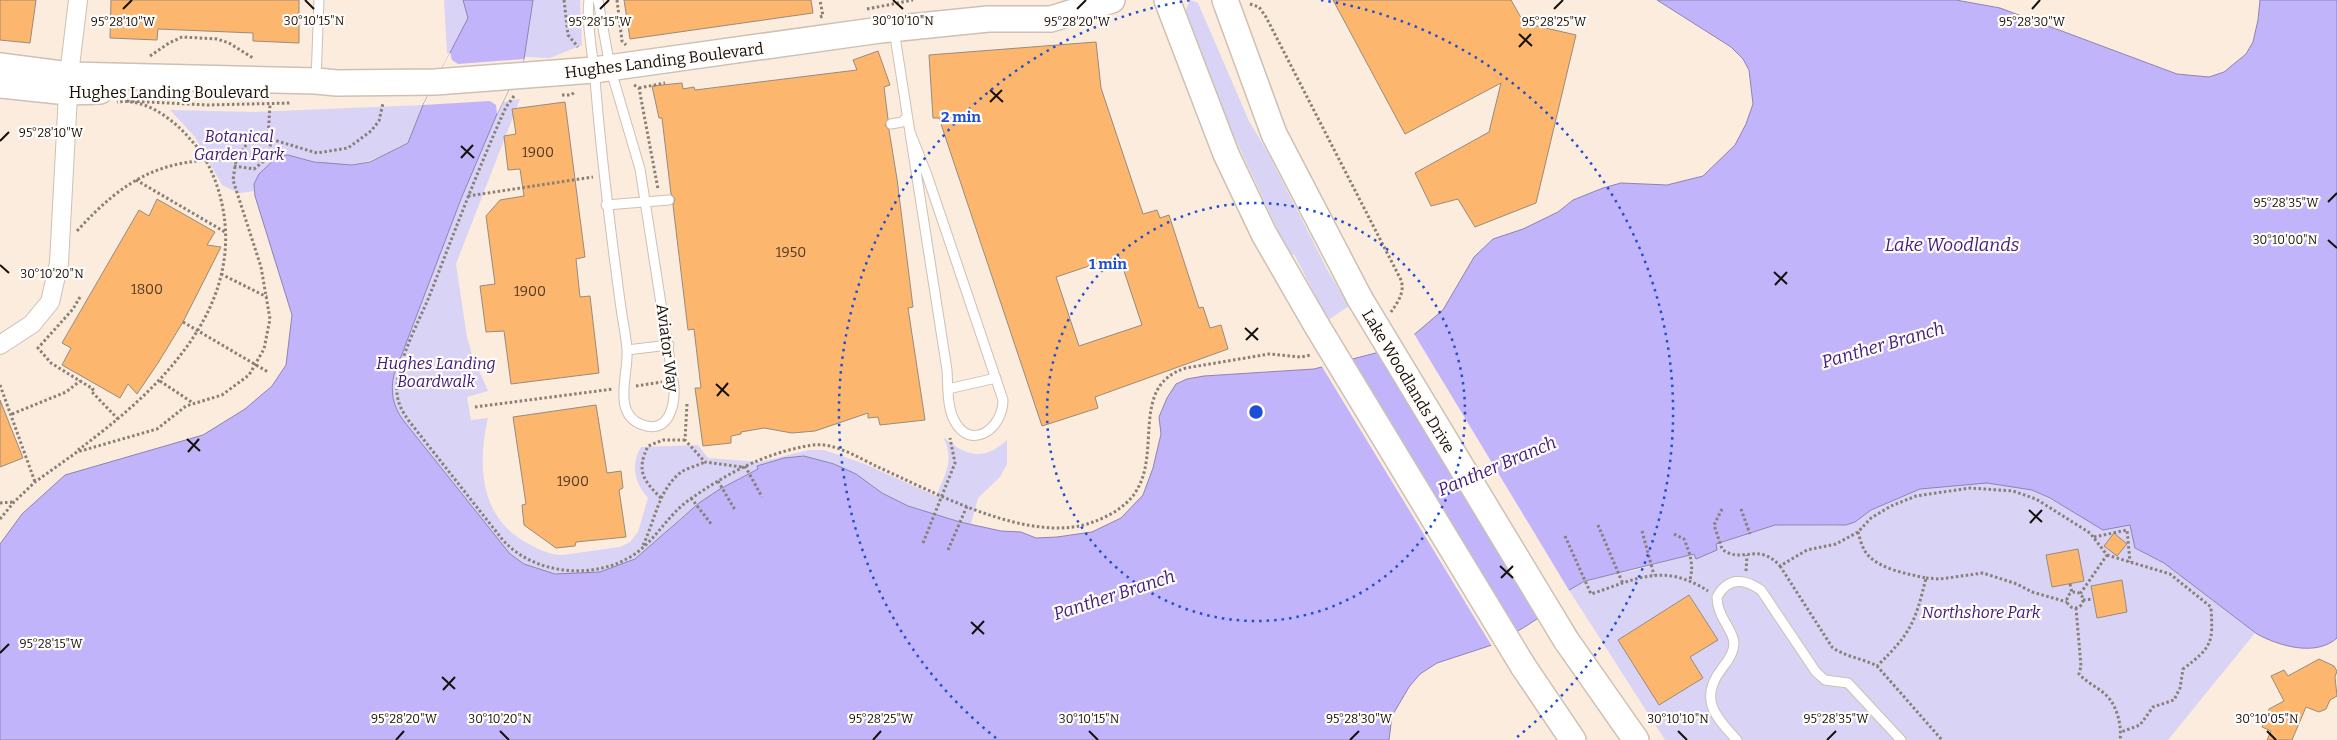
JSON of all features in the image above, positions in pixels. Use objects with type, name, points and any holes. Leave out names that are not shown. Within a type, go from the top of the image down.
[{"type":"main road","name":"Hughes Landing Boulevard","points":[[988,19],[1022,0]]},
{"type":"main road","name":"Hughes Landing Boulevard","points":[[0,85],[68,83],[323,85],[435,82],[515,87],[602,69],[894,30],[988,19],[1051,19],[1112,0]]},
{"type":"main road","points":[[1167,0],[1226,154],[1264,234],[1317,326],[1523,666],[1573,740]]},
{"type":"main road","name":"Lake Woodlands Drive","points":[[1225,0],[1274,134],[1360,299],[1566,640],[1636,740]]},
{"type":"main road","name":"Hughes Landing Boulevard","points":[[0,66],[68,83]]},
{"type":"street","points":[[0,345],[32,324],[50,302],[58,263],[68,83],[78,0]]},
{"type":"lane","points":[[319,0],[323,85]]},
{"type":"lane","name":"Aviator Way","points":[[589,0],[602,69],[640,169],[669,345],[674,381],[674,405],[670,417],[658,425],[650,427],[634,421],[626,407],[623,388],[627,350],[603,174],[602,69],[598,0]]},
{"type":"lane","points":[[894,30],[954,421],[961,430],[973,436],[982,434],[999,420],[1003,411],[1003,400],[927,175],[910,132]]},
{"type":"lane","points":[[891,124],[902,122],[907,117]]},
{"type":"lane","points":[[606,205],[670,200]]},
{"type":"lane","points":[[627,350],[669,345]]},
{"type":"lane","points":[[948,389],[996,378]]},
{"type":"lane","points":[[1737,740],[1712,705],[1709,695],[1712,683],[1728,661],[1734,648],[1734,640],[1719,614],[1717,597],[1721,589],[1733,581],[1752,583],[1761,590],[1816,672],[1825,680],[1848,683],[1901,740]]},
{"type":"path","points":[[564,0],[568,35],[580,49]]},
{"type":"path","points":[[617,0],[622,40]]},
{"type":"path","points":[[863,10],[913,0]]},
{"type":"path","points":[[1250,4],[1259,7],[1266,17],[1401,280],[1404,288],[1398,303],[1389,315]]},
{"type":"path","points":[[823,16],[831,14]]},
{"type":"path","points":[[515,87],[467,196],[399,373],[397,394],[403,413],[502,539],[526,560],[549,568],[572,570],[603,568],[620,562],[640,549],[678,508],[718,481],[763,458],[814,445],[827,446],[854,455],[942,496],[1004,520],[1040,527],[1062,528],[1090,523],[1118,510],[1133,496],[1143,475],[1148,450],[1154,393],[1164,380],[1176,371],[1186,368],[1255,355],[1269,354],[1301,357],[1318,351]]},
{"type":"path","points":[[68,458],[86,449],[152,431],[163,425],[186,406],[222,395],[241,383],[257,364],[270,330],[268,297],[256,249],[233,180],[236,160],[246,145],[255,139],[270,139],[317,153],[348,148],[371,131],[379,121],[383,100]]},
{"type":"path","points":[[234,166],[254,169],[269,157],[270,104]]},
{"type":"path","points":[[0,519],[14,502],[36,482],[118,419],[160,381],[194,339],[207,315],[221,274],[225,232],[218,191],[195,144],[178,124],[152,109]]},
{"type":"path","points":[[76,232],[104,202],[136,180],[169,165],[204,159],[236,160]]},
{"type":"path","points":[[640,169],[655,168]]},
{"type":"path","points":[[467,196],[603,174]]},
{"type":"path","points":[[136,180],[225,232]]},
{"type":"path","points":[[221,274],[268,297]]},
{"type":"path","points":[[80,297],[73,310],[38,348],[51,363],[93,389],[91,391],[118,419]]},
{"type":"path","points":[[183,322],[268,372]]},
{"type":"path","points":[[12,414],[66,392],[80,381]]},
{"type":"path","points":[[160,381],[193,404]]},
{"type":"path","points":[[475,408],[674,381]]},
{"type":"path","points":[[0,385],[36,482]]},
{"type":"path","points":[[661,498],[644,482],[641,460],[648,446],[662,440],[686,440]]},
{"type":"path","points":[[640,549],[652,527],[666,488],[681,472],[705,462]]},
{"type":"path","points":[[745,466],[762,497]]},
{"type":"path","points":[[718,481],[735,510]]},
{"type":"path","points":[[1780,566],[1807,550],[1836,544],[1858,532],[1871,518],[1891,506],[1916,496],[1970,488],[2013,491],[2036,499],[2094,537],[2107,556],[2170,574],[2210,607],[2213,638],[2200,656],[2183,669],[2180,688],[2174,700],[2154,707],[2140,725],[2121,732]]},
{"type":"path","points":[[923,543],[942,496]]},
{"type":"path","points":[[691,498],[712,525]]},
{"type":"path","points":[[0,503],[14,502]]},
{"type":"path","points":[[948,550],[967,506]]},
{"type":"path","points":[[1722,509],[1714,525],[1722,549],[1731,554],[1762,552],[1773,558],[1832,647],[1839,652],[1865,660],[1876,666],[1942,740]]},
{"type":"path","points":[[1741,509],[1750,534]]},
{"type":"path","points":[[1598,525],[1622,584]]},
{"type":"path","points":[[2094,537],[2127,530],[2130,562]]},
{"type":"path","points":[[1642,532],[1654,575]]},
{"type":"path","points":[[1858,532],[1864,550],[1874,560],[1903,572],[1926,578],[1940,579],[1983,573],[2017,584],[2032,592],[2067,602],[2076,608]]},
{"type":"path","points":[[1674,534],[1684,539],[1690,554],[1693,566],[1690,580]]},
{"type":"path","points":[[1565,536],[1591,594],[1654,575],[1669,575],[1690,580],[1717,597]]},
{"type":"path","points":[[2080,594],[2107,556]]},
{"type":"path","points":[[1876,666],[1901,642],[1913,625],[1926,578]]},
{"type":"path","points":[[2070,584],[2072,593]]},
{"type":"path","points":[[2067,602],[2068,596],[2072,593]]},
{"type":"path","points":[[2072,593],[2080,594]]},
{"type":"path","points":[[2076,608],[2081,606],[2083,600],[2080,594]]},
{"type":"path","points":[[2083,600],[2093,598]]},
{"type":"path","points":[[2076,608],[2081,666],[2078,674],[2107,696],[2117,714],[2121,732],[2120,740]]},
{"type":"green space","points":[[444,0],[580,0],[582,45],[550,58],[447,53]]},
{"type":"green space","points":[[1190,0],[1198,3],[1249,121],[1268,153],[1328,271],[1349,306],[1328,320],[1294,254],[1290,256],[1222,111],[1197,50],[1185,12]]},
{"type":"green space","name":"Hughes Landing Boardwalk","points":[[520,99],[456,264],[467,337],[472,355],[488,391],[467,397],[471,420],[488,418],[483,454],[483,472],[486,489],[491,505],[500,520],[511,532],[535,547],[558,555],[620,547],[630,542],[638,532],[648,498],[637,480],[635,467],[641,447],[698,445],[708,458],[760,462],[809,450],[824,450],[865,464],[936,496],[945,474],[948,460],[947,445],[943,437],[959,449],[975,454],[990,451],[1007,440],[1007,464],[1000,477],[978,498],[971,524],[963,523],[951,553],[956,521],[908,506],[882,493],[856,474],[758,466],[758,469],[720,490],[693,508],[643,553],[622,566],[606,571],[572,575],[538,569],[523,563],[510,554],[403,420],[394,401],[393,381],[455,215],[497,114],[503,102]]},
{"type":"green space","name":"Botanical Garden Park","points":[[423,105],[409,141],[382,156],[369,161],[344,165],[318,162],[288,155],[254,184],[255,191],[239,193],[222,185],[195,137],[170,110],[254,112]]},
{"type":"green space","name":"Northshore Park","points":[[1996,482],[2032,490],[2071,510],[2130,525],[2135,548],[2164,563],[2255,633],[2168,740],[1665,740],[1569,590],[1595,579],[1694,554],[1697,559],[1717,550],[1715,545],[1775,525],[1836,526],[1855,522],[1871,510],[1926,487]]},
{"type":"water","name":"Lake Woodlands","points":[[463,0],[533,0],[524,59],[497,114],[461,199],[394,375],[393,399],[403,420],[510,554],[524,564],[555,574],[600,572],[635,559],[699,503],[720,489],[758,469],[757,466],[784,458],[804,456],[834,464],[856,474],[882,493],[908,506],[960,522],[1001,531],[1021,532],[1036,538],[1092,532],[1121,518],[1143,495],[1153,468],[1161,434],[1159,417],[1167,398],[1176,384],[1187,379],[1204,376],[1314,369],[1391,349],[1409,339],[1443,310],[1474,257],[1493,239],[1523,229],[1558,212],[1573,200],[1603,188],[1621,183],[1667,185],[1703,176],[1735,145],[1746,124],[1753,104],[1749,70],[1743,59],[1731,47],[1657,0],[1956,0],[2000,8],[2177,74],[2209,77],[2224,72],[2246,54],[2253,42],[2260,0],[2337,0],[2337,638],[2319,647],[2297,648],[2266,638],[2257,634],[2164,563],[2135,548],[2130,525],[2103,530],[2050,498],[2032,490],[1987,483],[1920,489],[1871,510],[1855,522],[1846,525],[1775,525],[1716,544],[1717,550],[1696,559],[1694,554],[1585,581],[1569,590],[1540,617],[1523,628],[1492,645],[1437,663],[1420,674],[1409,687],[1392,716],[1389,740],[0,740],[0,544],[22,514],[65,475],[203,435],[245,409],[272,386],[286,365],[292,315],[255,196],[254,184],[259,174],[278,156],[288,155],[314,162],[352,165],[370,162],[408,143],[423,105],[468,18]]},
{"type":"pier","points":[[450,52],[452,60],[458,64],[524,59],[497,114],[496,105],[490,101],[423,105]]},
{"type":"pier","points":[[1413,332],[1570,592],[1539,620],[1376,350],[1390,346]]},
{"type":"pier","points":[[1351,357],[1518,634],[1493,648],[1321,365]]},
{"type":"building","points":[[0,0],[36,0],[30,43],[0,40]]},
{"type":"building","points":[[111,0],[299,0],[299,43],[253,41],[253,33],[158,29],[157,40],[110,38]]},
{"type":"building","points":[[624,0],[811,0],[813,13],[630,39]]},
{"type":"building","points":[[1333,0],[1511,0],[1524,23],[1576,35],[1536,203],[1475,227],[1458,199],[1431,206],[1415,173],[1489,132],[1501,83],[1405,134]]},
{"type":"building","points":[[1096,42],[1101,88],[1143,214],[1157,210],[1160,218],[1169,215],[1199,308],[1203,307],[1210,328],[1221,325],[1228,349],[1095,397],[1098,408],[1042,426],[939,118],[933,118],[929,55]],"holes":[[[1119,256],[1142,325],[1079,346],[1056,277]]]},
{"type":"building","points":[[878,51],[890,85],[884,87],[888,119],[885,125],[889,130],[897,179],[913,307],[908,308],[925,420],[880,425],[878,417],[868,418],[868,413],[815,431],[792,433],[764,428],[741,432],[741,434],[731,436],[731,443],[703,446],[695,388],[701,388],[694,329],[688,330],[673,205],[675,199],[671,194],[662,118],[659,118],[652,86],[682,83],[683,89],[694,87],[695,90],[857,70],[853,60]]},
{"type":"building","points":[[565,102],[585,257],[576,259],[580,297],[590,296],[599,373],[511,384],[504,331],[486,332],[480,286],[495,284],[486,216],[500,200],[524,196],[520,169],[508,170],[504,136],[516,134],[512,109]]},
{"type":"building","points":[[157,199],[215,232],[207,245],[221,247],[183,322],[158,363],[137,394],[128,384],[120,398],[62,365],[71,348],[62,343],[139,210],[149,216]]},
{"type":"building","points":[[0,400],[23,458],[0,467]]},
{"type":"building","points":[[596,405],[607,473],[621,471],[623,488],[619,490],[626,537],[576,542],[575,546],[556,548],[524,525],[522,505],[526,504],[513,417]]},
{"type":"building","points":[[2114,533],[2127,544],[2117,556],[2104,546]]},
{"type":"building","points":[[2078,549],[2084,581],[2052,587],[2046,555]]},
{"type":"building","points":[[2122,580],[2127,612],[2097,618],[2091,586]]},
{"type":"building","points":[[1689,595],[1718,640],[1690,657],[1703,678],[1659,705],[1618,640]]},
{"type":"building","points":[[2319,659],[2334,666],[2337,671],[2335,677],[2337,696],[2330,700],[2326,709],[2319,712],[2306,707],[2292,740],[2267,740],[2271,731],[2262,727],[2269,709],[2284,701],[2271,676],[2284,670],[2288,676]]},
{"type":"water label","name":"Panther Branch","points":[[1883,345]]},
{"type":"water label","name":"Panther Branch","points":[[1497,466]]},
{"type":"water label","name":"Panther Branch","points":[[1114,595]]}]
